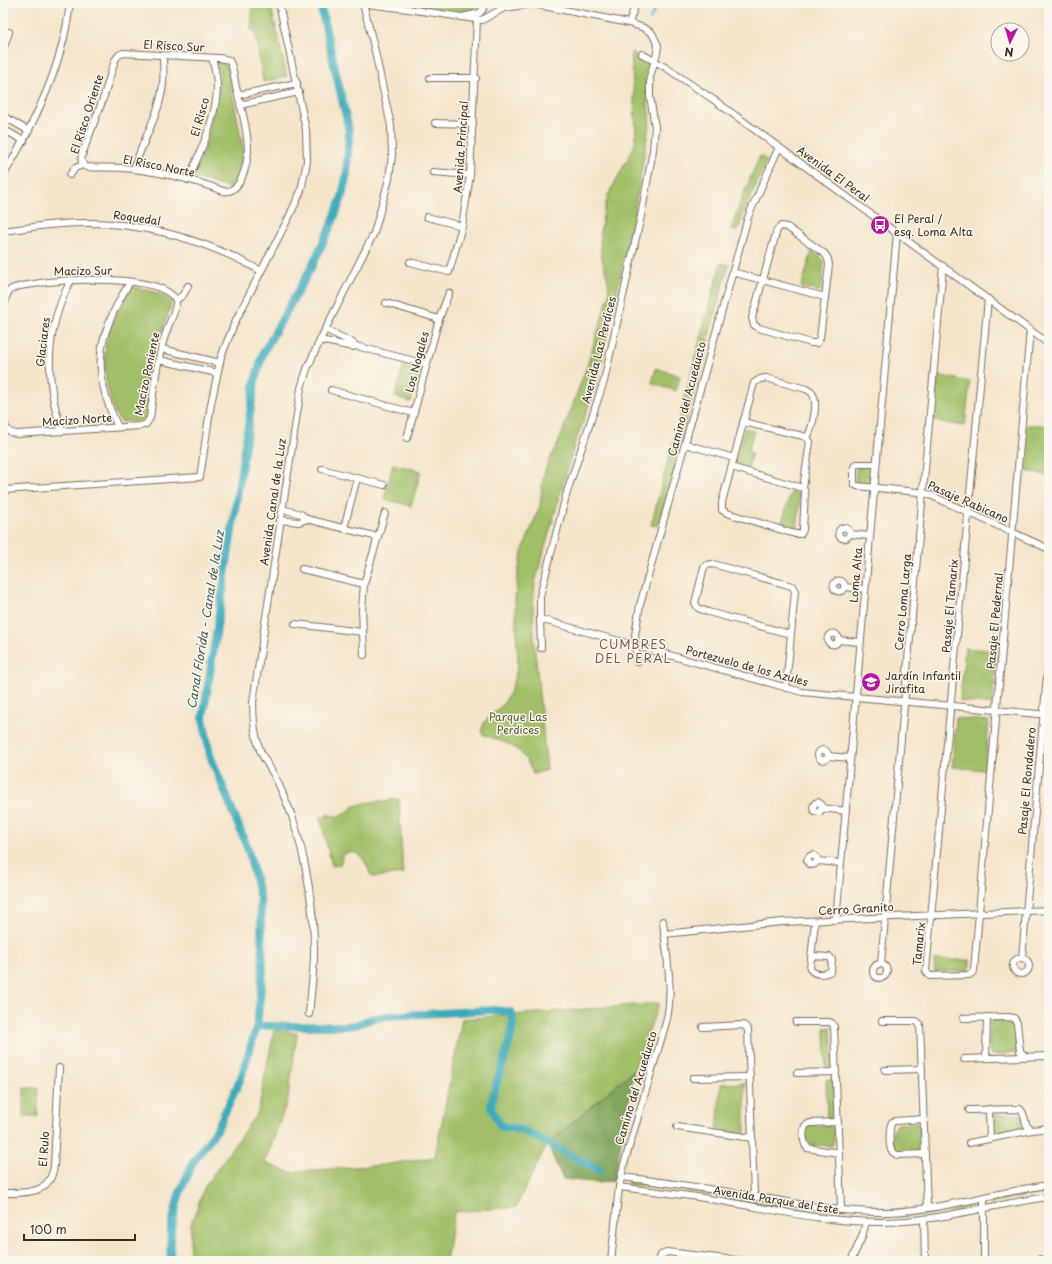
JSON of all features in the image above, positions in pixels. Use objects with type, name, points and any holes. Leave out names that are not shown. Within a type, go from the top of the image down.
[{"type":"street","points":[[3,176],[29,131],[54,71],[66,26],[70,3]]},
{"type":"street","points":[[4,489],[200,477],[211,404],[220,363],[231,330],[298,199],[305,174],[308,144],[306,130],[279,3]]},
{"type":"street","points":[[359,3],[477,20],[482,20],[504,8],[531,3],[628,23],[636,3]]},
{"type":"street","name":"Avenida Canal de la Luz","points":[[309,1014],[314,950],[313,920],[308,883],[292,817],[282,791],[260,750],[255,731],[253,712],[254,692],[301,388],[307,369],[325,329],[374,233],[387,191],[391,167],[391,126],[381,76],[363,3]]},
{"type":"street","points":[[460,17],[480,13],[483,9],[483,3]]},
{"type":"street","name":"Avenida Principal","points":[[410,262],[449,272],[462,226],[470,175],[476,78],[477,20]]},
{"type":"street","name":"Avenida Las Perdices","points":[[542,648],[540,596],[567,492],[604,381],[641,216],[653,150],[655,127],[650,96],[650,77],[658,45],[655,36],[652,33],[644,28],[628,23]]},
{"type":"street","points":[[3,47],[6,44],[9,32]]},
{"type":"street","name":"El Risco Sur","points":[[119,55],[125,53],[224,58],[229,60],[232,66],[238,95]]},
{"type":"street","name":"Avenida El Peral","points":[[642,54],[655,60],[708,96],[1049,344]]},
{"type":"street","name":"El Risco Oriente","points":[[70,175],[75,168],[83,165],[83,152],[105,94],[115,60],[119,55]]},
{"type":"street","points":[[134,170],[155,116],[161,95],[164,79],[163,56]]},
{"type":"street","name":"El Risco","points":[[188,180],[215,106],[217,84],[212,58]]},
{"type":"street","points":[[430,78],[476,78]]},
{"type":"street","points":[[297,83],[238,95],[240,106],[299,92]]},
{"type":"street","name":"El Risco Norte","points":[[83,165],[88,167],[134,170],[188,180],[231,192],[243,174],[247,158],[247,138],[240,106]]},
{"type":"street","points":[[3,116],[29,131]]},
{"type":"street","points":[[435,123],[473,124]]},
{"type":"street","points":[[3,129],[24,140]]},
{"type":"street","name":"Camino del Acueducto","points":[[637,662],[635,646],[636,622],[640,605],[748,217],[779,147]]},
{"type":"street","points":[[433,172],[470,175]]},
{"type":"street","points":[[427,217],[462,226]]},
{"type":"street","name":"Roquedal","points":[[3,232],[61,223],[96,223],[132,226],[159,231],[194,241],[234,257],[261,271]]},
{"type":"street","points":[[781,226],[787,227],[825,254],[829,265],[825,297],[820,338],[817,343],[811,343],[759,328],[754,325],[752,318],[777,230],[781,226]]},
{"type":"street","name":"Loma Alta","points":[[836,920],[897,233]]},
{"type":"street","name":"Cerro Loma Larga","points":[[881,964],[943,266]]},
{"type":"street","points":[[732,272],[825,297]]},
{"type":"street","name":"Macizo Sur","points":[[3,310],[10,290],[30,284],[70,280],[106,279],[130,282],[165,292],[172,295],[176,300]]},
{"type":"street","name":"Glaciares","points":[[62,431],[53,399],[49,357],[53,327],[58,308],[70,280]]},
{"type":"street","points":[[118,427],[109,409],[100,369],[101,350],[110,316],[130,282]]},
{"type":"street","name":"Macizo Poniente","points":[[146,424],[150,418],[159,360],[167,329],[176,307],[176,300],[183,295],[188,286]]},
{"type":"street","name":"Los Nogales","points":[[406,438],[439,319],[449,293]]},
{"type":"street","name":"Pasaje El Tamarix","points":[[932,915],[988,299]]},
{"type":"street","points":[[386,303],[439,319]]},
{"type":"street","points":[[325,329],[356,346]]},
{"type":"street","name":"Pasaje El Pedernal","points":[[952,975],[969,975],[974,970],[1030,330]]},
{"type":"street","points":[[320,340],[353,347],[356,346],[426,364]]},
{"type":"street","points":[[162,349],[220,363]]},
{"type":"street","points":[[159,360],[218,373]]},
{"type":"street","points":[[743,422],[807,438],[810,442],[803,488],[805,492],[803,530],[801,534],[795,534],[727,514],[722,510],[722,502],[743,422],[754,383],[760,379],[770,379],[806,389],[811,392],[814,397],[815,416],[807,438]]},
{"type":"street","points":[[331,390],[413,413]]},
{"type":"street","name":"Macizo Norte","points":[[3,419],[9,433],[20,434],[140,426],[146,424]]},
{"type":"street","points":[[685,444],[734,458]]},
{"type":"street","name":"Pasaje Rabicano","points":[[876,464],[856,464],[853,483],[855,485],[923,492],[1049,549]]},
{"type":"street","points":[[731,467],[803,488]]},
{"type":"street","points":[[322,469],[384,485]]},
{"type":"street","points":[[344,528],[356,478]]},
{"type":"street","points":[[282,509],[301,514],[308,519],[378,537]]},
{"type":"street","points":[[364,655],[362,610],[364,584],[385,513]]},
{"type":"street","points":[[280,520],[299,522],[308,519]]},
{"type":"street","points":[[850,534],[870,536]]},
{"type":"street","points":[[786,688],[795,591],[792,586],[713,564],[704,567],[695,604],[698,608],[790,634]]},
{"type":"street","points":[[302,570],[364,584]]},
{"type":"street","points":[[834,586],[834,589],[838,592],[844,587],[865,589]]},
{"type":"street","name":"Portezuelo de los Azules","points":[[540,619],[809,694],[1046,715]]},
{"type":"street","points":[[295,624],[363,632]]},
{"type":"street","points":[[838,640],[860,642]]},
{"type":"street","name":"Pasaje El Rondadero","points":[[1022,958],[1046,715],[1049,653]]},
{"type":"street","points":[[828,756],[850,758]]},
{"type":"street","points":[[822,808],[846,811]]},
{"type":"street","points":[[818,861],[841,864]]},
{"type":"street","name":"Cerro Granito","points":[[664,934],[782,922],[1049,910]]},
{"type":"street","name":"Tamarix","points":[[932,915],[927,973],[930,976],[952,975]]},
{"type":"street","name":"Camino del Acueducto","points":[[611,1261],[621,1177],[668,1016],[670,991],[663,921]]},
{"type":"street","points":[[812,956],[815,921]]},
{"type":"street","points":[[963,1018],[1014,1018],[1017,1023],[1020,1051],[1025,1056]]},
{"type":"street","points":[[986,1058],[987,1018]]},
{"type":"street","points":[[882,1020],[916,1021],[919,1022],[920,1026],[927,1208]]},
{"type":"street","points":[[796,1022],[829,1022],[834,1025],[841,1210]]},
{"type":"street","points":[[703,1027],[740,1025],[746,1027],[748,1032],[754,1196]]},
{"type":"street","points":[[964,1059],[1049,1056]]},
{"type":"street","name":"El Rulo","points":[[3,1193],[34,1192],[43,1187],[52,1175],[54,1166],[59,1068]]},
{"type":"street","points":[[885,1070],[922,1070]]},
{"type":"street","points":[[797,1073],[836,1072]]},
{"type":"street","points":[[693,1078],[750,1077]]},
{"type":"street","points":[[989,1109],[990,1139]]},
{"type":"street","points":[[969,1110],[1020,1109],[1023,1111],[1026,1125],[1032,1130]]},
{"type":"street","points":[[924,1119],[895,1121],[892,1122],[890,1127],[891,1150],[893,1153],[896,1155],[925,1154]]},
{"type":"street","points":[[838,1122],[810,1123],[805,1126],[803,1134],[807,1148],[839,1153]]},
{"type":"street","points":[[677,1127],[752,1138]]},
{"type":"street","points":[[968,1143],[1049,1128]]},
{"type":"street","name":"Avenida Parque del Este","points":[[621,1177],[754,1196],[805,1206],[841,1210],[889,1212],[927,1208],[1049,1185]]},
{"type":"street","name":"Avenida Parque del Este","points":[[619,1188],[701,1198],[812,1218],[866,1222],[924,1219],[1049,1197]]},
{"type":"street","points":[[984,1197],[984,1261]]},
{"type":"street","points":[[924,1219],[925,1261]]},
{"type":"street","points":[[851,1261],[862,1237],[866,1222]]},
{"type":"street","points":[[659,1261],[661,1254],[669,1252],[744,1261]]},
{"type":"green space","points":[[383,3],[476,3],[476,8],[474,11],[459,14]]},
{"type":"green space","points":[[252,7],[271,7],[287,76],[263,82],[255,30],[251,30]]},
{"type":"green space","name":"Parque Las Perdices","points":[[631,52],[650,64],[645,76],[650,121],[633,219],[596,386],[574,446],[535,582],[533,604],[534,641],[547,770],[533,774],[525,757],[520,752],[514,747],[482,734],[482,728],[485,721],[503,704],[510,693],[518,665],[515,600],[522,552],[540,506],[543,477],[548,462],[558,444],[587,366],[609,295],[608,281],[601,255],[600,233],[608,195],[634,147],[636,135]]},
{"type":"green space","points":[[217,63],[224,63],[227,67],[243,147],[241,166],[232,184],[225,187],[193,177],[206,144],[220,79]]},
{"type":"green space","points":[[760,156],[767,160],[746,207],[738,231],[731,230],[743,195]]},
{"type":"green space","points":[[812,251],[824,262],[820,291],[801,287]]},
{"type":"green space","points":[[721,263],[729,265],[709,336],[701,334]]},
{"type":"green space","points":[[134,287],[163,295],[171,301],[171,305],[157,347],[145,418],[139,421],[122,422],[113,407],[106,381],[105,353],[107,340],[116,315],[131,288]]},
{"type":"green space","points":[[701,336],[709,339],[658,526],[651,525]]},
{"type":"green space","points":[[404,364],[421,368],[411,402],[395,397]]},
{"type":"green space","points":[[656,368],[680,376],[676,391],[652,383]]},
{"type":"green space","points":[[938,375],[970,382],[965,426],[933,421]]},
{"type":"green space","points":[[1027,425],[1043,425],[1049,427],[1049,476],[1022,471]]},
{"type":"green space","points":[[745,428],[754,431],[748,452],[752,453],[748,468],[735,464]]},
{"type":"green space","points":[[393,464],[421,471],[411,506],[384,499]]},
{"type":"green space","points":[[857,464],[872,466],[870,484],[855,483]]},
{"type":"green space","points":[[791,492],[801,495],[797,530],[781,525]]},
{"type":"green space","points":[[965,648],[997,651],[992,705],[960,701]]},
{"type":"green space","points":[[956,718],[989,721],[985,770],[952,767]]},
{"type":"green space","points":[[399,799],[403,874],[371,876],[362,857],[358,854],[349,852],[343,854],[340,865],[332,866],[320,817],[327,817],[326,813],[334,816],[341,815],[355,806],[365,803]]},
{"type":"green space","points":[[934,960],[970,960],[970,971],[935,972]]},
{"type":"green space","points":[[659,1003],[634,1070],[547,1144],[516,1207],[454,1212],[446,1261],[189,1261],[191,1224],[205,1186],[258,1112],[274,1030],[297,1033],[288,1099],[265,1163],[289,1172],[383,1165],[435,1157],[462,1019]]},
{"type":"green space","points":[[992,1020],[1010,1020],[1014,1022],[1017,1050],[1014,1053],[992,1055],[989,1051],[990,1023]]},
{"type":"green space","points":[[831,1027],[834,1067],[826,1067],[825,1028]]},
{"type":"green space","points":[[634,1070],[614,1180],[598,1183],[563,1179],[547,1144]]},
{"type":"green space","points":[[826,1080],[834,1080],[835,1119],[827,1119]]},
{"type":"green space","points":[[745,1083],[745,1134],[717,1130],[721,1084]]},
{"type":"green space","points":[[24,1088],[38,1088],[38,1116],[24,1116]]},
{"type":"green space","points":[[1021,1114],[1022,1128],[993,1133],[993,1115]]},
{"type":"green space","points":[[916,1123],[920,1125],[921,1128],[921,1150],[908,1152],[895,1149],[893,1136],[895,1126],[897,1124]]},
{"type":"green space","points":[[808,1125],[831,1126],[834,1136],[832,1146],[811,1145],[806,1140],[806,1130]]},
{"type":"green space","points":[[628,1181],[691,1189],[796,1209],[846,1214],[897,1214],[922,1212],[972,1203],[974,1205],[973,1207],[948,1212],[923,1215],[873,1218],[848,1217],[773,1208],[686,1191],[629,1185],[627,1184]]},
{"type":"green space","points":[[1049,1191],[991,1204],[987,1203],[987,1200],[1004,1196]]},
{"type":"waterway","name":"Canal Florida - Canal de la Luz","points":[[170,1261],[171,1228],[179,1195],[193,1162],[217,1129],[241,1078],[257,1026],[263,969],[260,898],[248,849],[210,755],[203,718],[255,381],[263,353],[311,268],[333,221],[342,197],[347,173],[349,130],[320,3]]},
{"type":"waterway","points":[[650,20],[658,3]]},
{"type":"waterway","points":[[257,1026],[345,1026],[356,1025],[371,1019],[387,1016],[493,1010],[511,1012],[513,1018],[510,1041],[491,1104],[500,1126],[522,1130],[599,1170]]},
{"type":"place","name":"El Peral / esq. Loma Alta","points":[[880,225]]},
{"type":"place","name":"Jardín Infantil Jirafita","points":[[871,682]]},
{"type":"district","name":"CUMBRES DEL PERAL","points":[[633,652]]}]
